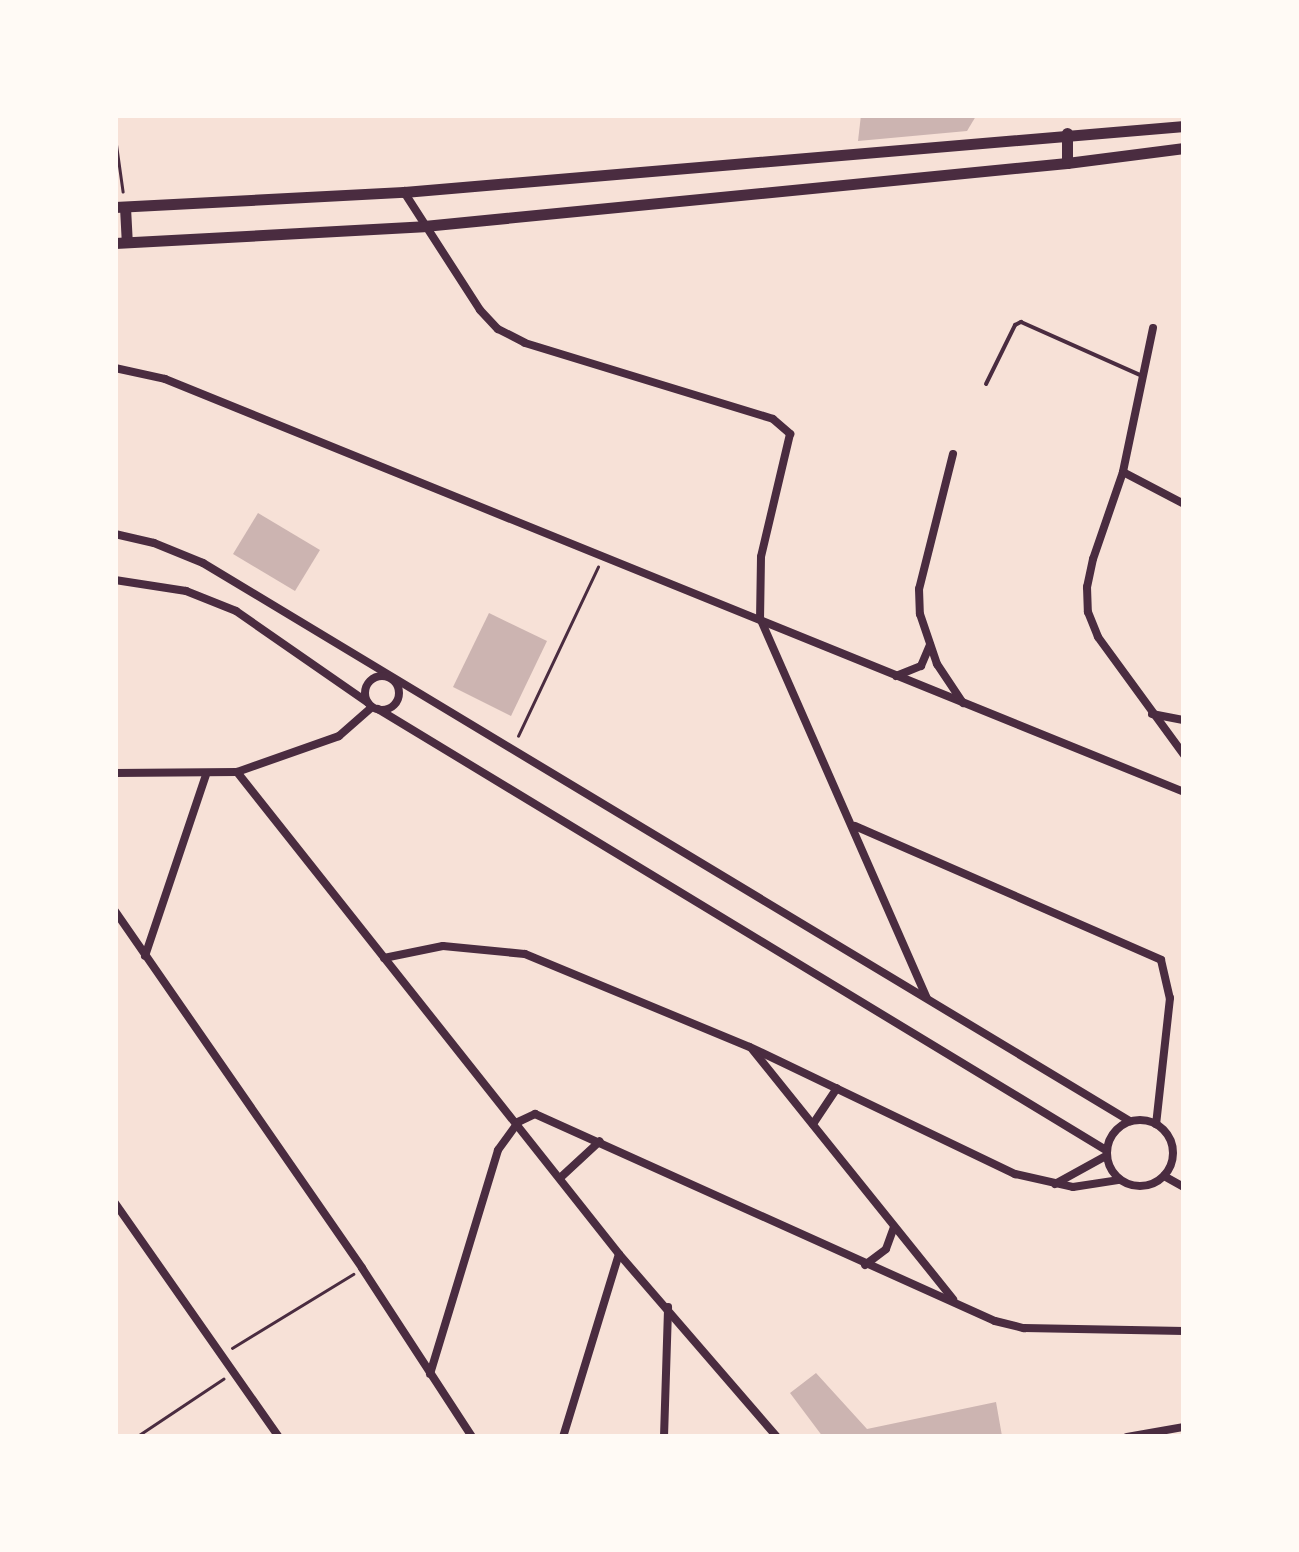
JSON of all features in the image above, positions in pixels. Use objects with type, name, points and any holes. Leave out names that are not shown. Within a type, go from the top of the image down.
[{"type":"main road","points":[[1184,126],[1067,132],[404,192],[120,207],[121,242],[424,226],[1068,164],[1184,148]]},
{"type":"main road","points":[[1067,132],[1068,164]]},
{"type":"street","points":[[404,192],[480,310],[498,328],[525,344],[783,425],[790,434],[760,557],[760,618],[926,997]]},
{"type":"street","points":[[1154,328],[1124,472],[1093,559],[1087,587],[1088,612],[1098,636],[1184,756]]},
{"type":"street","points":[[115,368],[166,379],[1184,792]]},
{"type":"street","points":[[953,454],[918,589],[930,646],[963,703]]},
{"type":"street","points":[[1124,472],[1184,504]]},
{"type":"street","points":[[115,534],[154,543],[202,563],[392,679],[513,746],[1130,1121],[1156,1124]]},
{"type":"street","points":[[115,580],[186,591],[236,612],[373,706],[1106,1153],[1120,1180]]},
{"type":"street","points":[[896,676],[921,666],[930,646]]},
{"type":"street","points":[[373,706],[365,690],[371,680],[381,676],[392,679]]},
{"type":"street","points":[[373,706],[388,709],[398,698],[392,679]]},
{"type":"street","points":[[115,773],[206,776],[237,772],[339,736],[373,706]]},
{"type":"street","points":[[1152,714],[1184,720]]},
{"type":"street","points":[[237,772],[619,1254],[778,1437]]},
{"type":"street","points":[[145,956],[206,776]]},
{"type":"street","points":[[854,826],[1161,960],[1170,998],[1156,1124],[1172,1146],[1184,1154]]},
{"type":"street","points":[[115,911],[362,1268],[472,1437]]},
{"type":"street","points":[[384,958],[443,946],[525,954],[750,1047],[1014,1174],[1056,1184],[1093,1186],[1120,1180],[1147,1186],[1164,1176],[1172,1146]]},
{"type":"street","points":[[750,1047],[956,1303]]},
{"type":"street","points":[[813,1124],[837,1088]]},
{"type":"street","points":[[430,1374],[498,1150],[518,1122],[536,1114],[865,1265],[1024,1328],[1184,1332]]},
{"type":"street","points":[[1056,1184],[1106,1153],[1114,1132],[1130,1121]]},
{"type":"street","points":[[560,1178],[600,1141]]},
{"type":"street","points":[[1164,1176],[1184,1187]]},
{"type":"street","points":[[115,1203],[278,1437]]},
{"type":"street","points":[[865,1265],[886,1249],[894,1227]]},
{"type":"street","points":[[562,1437],[619,1254]]},
{"type":"street","points":[[664,1437],[668,1307]]},
{"type":"street","points":[[1127,1437],[1184,1427]]},
{"type":"lane","points":[[986,384],[1014,325],[1020,322],[1144,377]]},
{"type":"path","points":[[115,134],[120,207]]},
{"type":"path","points":[[513,746],[602,557]]},
{"type":"path","points":[[220,1355],[362,1268]]},
{"type":"path","points":[[136,1437],[233,1373]]},
{"type":"building","points":[[861,115],[976,116],[967,131],[858,141]]},
{"type":"building","points":[[258,513],[320,550],[295,591],[233,554]]},
{"type":"building","points":[[489,613],[547,641],[511,716],[453,687]]},
{"type":"building","points":[[816,1373],[867,1429],[996,1402],[1002,1436],[823,1437],[790,1393]]}]
